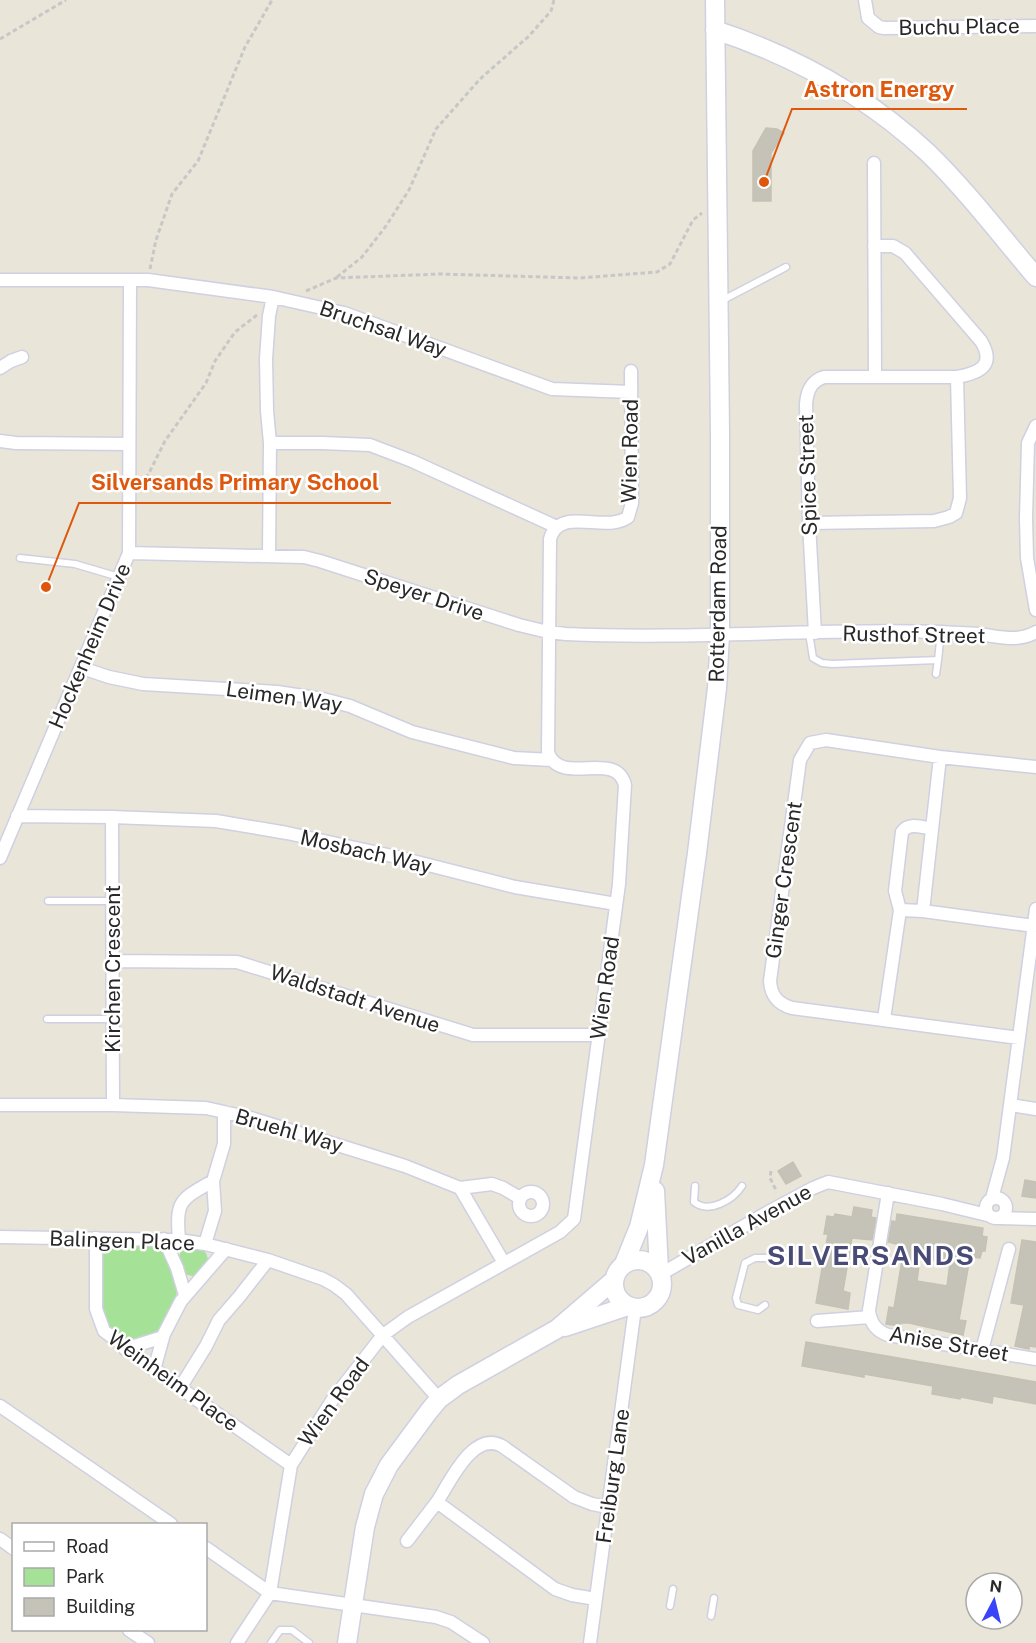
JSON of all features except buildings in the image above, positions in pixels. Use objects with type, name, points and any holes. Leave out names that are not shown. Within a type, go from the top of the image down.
[{"type":"street","name":"Rotterdam Road","points":[[624,1264],[639,1227],[654,1165],[698,853],[717,688],[720,635],[715,0]]},
{"type":"street","name":"Buchu Place","points":[[865,0],[868,18],[879,27],[884,28],[1036,26]]},
{"type":"street","points":[[715,34],[786,58],[840,86],[875,108],[902,129],[945,171],[1036,277]]},
{"type":"street","points":[[874,163],[875,376]]},
{"type":"street","name":"Spice Street","points":[[812,633],[813,572],[809,523],[807,393],[814,382],[824,377],[957,377],[974,373],[984,365],[987,357],[981,342],[905,253],[893,246],[874,246]]},
{"type":"street","name":"Bruchsal Way","points":[[0,280],[148,280],[273,297],[344,313],[552,388],[631,392]]},
{"type":"street","name":"Hockenheim Drive","points":[[0,858],[129,553],[130,280]]},
{"type":"street","points":[[269,555],[270,443],[266,359],[269,316],[273,297]]},
{"type":"street","points":[[0,368],[22,357]]},
{"type":"street","name":"Wien Road","points":[[557,527],[573,521],[620,522],[628,517],[632,503],[631,370]]},
{"type":"street","points":[[809,523],[934,521],[949,518],[956,513],[960,498],[957,377]]},
{"type":"street","points":[[1036,426],[1028,443],[1031,481],[1027,558],[1036,610]]},
{"type":"street","points":[[0,441],[129,444]]},
{"type":"street","points":[[270,443],[322,442],[370,445],[412,460],[557,527],[550,539],[548,632],[548,746],[552,760]]},
{"type":"street","name":"Speyer Drive","points":[[129,553],[304,557],[519,625],[548,632],[582,635],[790,634]]},
{"type":"street","name":"Rusthof Street","points":[[790,634],[941,632],[1019,638],[1036,632]]},
{"type":"street","name":"Leimen Way","points":[[82,668],[109,677],[143,684],[265,691],[323,699],[350,706],[412,732],[514,758],[552,760]]},
{"type":"street","name":"Ginger Crescent","points":[[1019,1038],[792,1008],[778,1002],[772,992],[770,981],[801,760],[810,743],[826,740],[940,757],[1036,767]]},
{"type":"street","points":[[923,911],[940,757]]},
{"type":"street","name":"Wien Road","points":[[270,1593],[291,1465],[333,1399],[383,1335],[408,1317],[560,1232],[574,1219],[616,904],[625,796],[624,779],[614,770],[566,768],[558,766],[552,760]]},
{"type":"street","points":[[16,816],[112,817]]},
{"type":"street","name":"Mosbach Way","points":[[112,817],[201,820],[287,833],[397,857],[515,888],[616,904]]},
{"type":"street","name":"Kirchen Crescent","points":[[112,817],[113,1105]]},
{"type":"street","points":[[885,1019],[900,910],[895,891],[902,831],[910,826],[932,829]]},
{"type":"street","points":[[1003,1158],[989,1206],[995,1219],[1004,1210],[1003,1158],[1019,1038],[1030,995],[1036,909]]},
{"type":"street","points":[[900,910],[1034,926]]},
{"type":"street","name":"Waldstadt Avenue","points":[[113,961],[237,962],[473,1035],[598,1035]]},
{"type":"street","points":[[0,1105],[113,1105]]},
{"type":"street","name":"Bruehl Way","points":[[113,1105],[198,1107],[224,1112],[405,1166],[460,1188],[492,1184],[520,1198]]},
{"type":"street","points":[[1010,1105],[1036,1109]]},
{"type":"street","points":[[205,1244],[215,1211],[213,1181],[224,1144],[224,1112]]},
{"type":"street","name":"Rotterdam Road","points":[[654,1165],[660,1272]]},
{"type":"street","points":[[179,1240],[178,1213],[181,1203],[188,1196],[213,1181]]},
{"type":"street","name":"Vanilla Avenue","points":[[660,1272],[822,1183],[836,1183],[942,1204],[989,1206]]},
{"type":"street","points":[[460,1188],[504,1263]]},
{"type":"street","name":"Anise Street","points":[[888,1193],[871,1292],[870,1317],[879,1330],[888,1335],[1036,1359]]},
{"type":"street","points":[[989,1206],[998,1198],[1004,1210],[1036,1219]]},
{"type":"street","name":"Balingen Place","points":[[0,1237],[179,1240],[268,1260],[323,1279],[346,1294],[439,1399]]},
{"type":"street","name":"Weinheim Place","points":[[96,1238],[97,1315],[104,1332],[154,1370],[291,1465]]},
{"type":"street","points":[[164,1239],[177,1268],[185,1295]]},
{"type":"street","points":[[154,1370],[163,1336],[181,1301],[226,1249]]},
{"type":"street","points":[[982,1350],[1009,1249]]},
{"type":"street","points":[[347,1643],[365,1527],[379,1483],[389,1465],[439,1399],[458,1385],[557,1329],[614,1280],[619,1268],[624,1264],[636,1259],[642,1260],[649,1262],[660,1272],[662,1286],[659,1297],[650,1305],[632,1307],[557,1329]]},
{"type":"street","points":[[180,1388],[219,1320],[268,1260]]},
{"type":"street","points":[[614,1280],[616,1296],[632,1307]]},
{"type":"street","name":"Freiburg Lane","points":[[590,1643],[632,1307]]},
{"type":"street","name":"Anise Street","points":[[817,1322],[870,1317]]},
{"type":"street","points":[[125,1349],[163,1336]]},
{"type":"street","points":[[2,1412],[169,1523]]},
{"type":"street","points":[[407,1541],[471,1451],[479,1444],[493,1442],[502,1446],[581,1501],[608,1507]]},
{"type":"street","points":[[436,1502],[555,1589],[579,1597],[596,1599]]},
{"type":"street","points":[[207,1549],[270,1593],[447,1620],[483,1643]]},
{"type":"street","points":[[241,1642],[270,1593]]},
{"type":"street","points":[[132,1631],[148,1643]]},
{"type":"lane","points":[[718,302],[786,267]]},
{"type":"lane","points":[[20,558],[75,564],[119,577]]},
{"type":"lane","points":[[936,674],[934,660],[941,632]]},
{"type":"lane","points":[[812,633],[811,652],[813,658],[822,663],[858,664],[934,660]]},
{"type":"lane","points":[[48,901],[112,901]]},
{"type":"lane","points":[[47,1020],[113,1019]]},
{"type":"lane","points":[[695,1186],[694,1203],[710,1206],[727,1201],[742,1186]]},
{"type":"lane","points":[[765,1305],[758,1310],[743,1308],[737,1303],[736,1298],[746,1263],[755,1258],[772,1258]]},
{"type":"lane","points":[[670,1606],[673,1589]]},
{"type":"lane","points":[[711,1616],[714,1598]]},
{"type":"lane","points":[[271,1643],[280,1630],[292,1630],[309,1643]]},
{"type":"path","points":[[0,39],[66,0]]},
{"type":"path","points":[[148,280],[156,240],[172,194],[198,161],[245,47],[272,0]]},
{"type":"path","points":[[288,300],[336,278],[362,257],[386,226],[409,190],[436,129],[480,79],[529,36],[551,11],[554,0]]},
{"type":"path","points":[[336,278],[440,274],[580,278],[657,272],[670,264],[693,220],[705,211]]},
{"type":"path","points":[[129,498],[138,497],[165,441],[206,383],[215,362],[235,332],[257,315],[269,316]]},
{"type":"path","points":[[771,1171],[770,1178],[778,1192]]},
{"type":"green space","points":[[107,1243],[152,1245],[168,1260],[176,1277],[176,1296],[170,1313],[160,1328],[147,1338],[131,1341],[116,1336],[104,1324],[100,1295],[101,1250]]},
{"type":"green space","points":[[193,1246],[199,1247],[207,1255],[207,1267],[199,1275],[193,1276],[187,1275],[179,1267],[178,1261],[179,1255],[187,1247]]},
{"type":"place","name":"Astron Energy","points":[[764,182]]},
{"type":"place","name":"Silversands Primary School","points":[[46,587]]},
{"type":"district","name":"SILVERSANDS","points":[[871,1256]]}]
